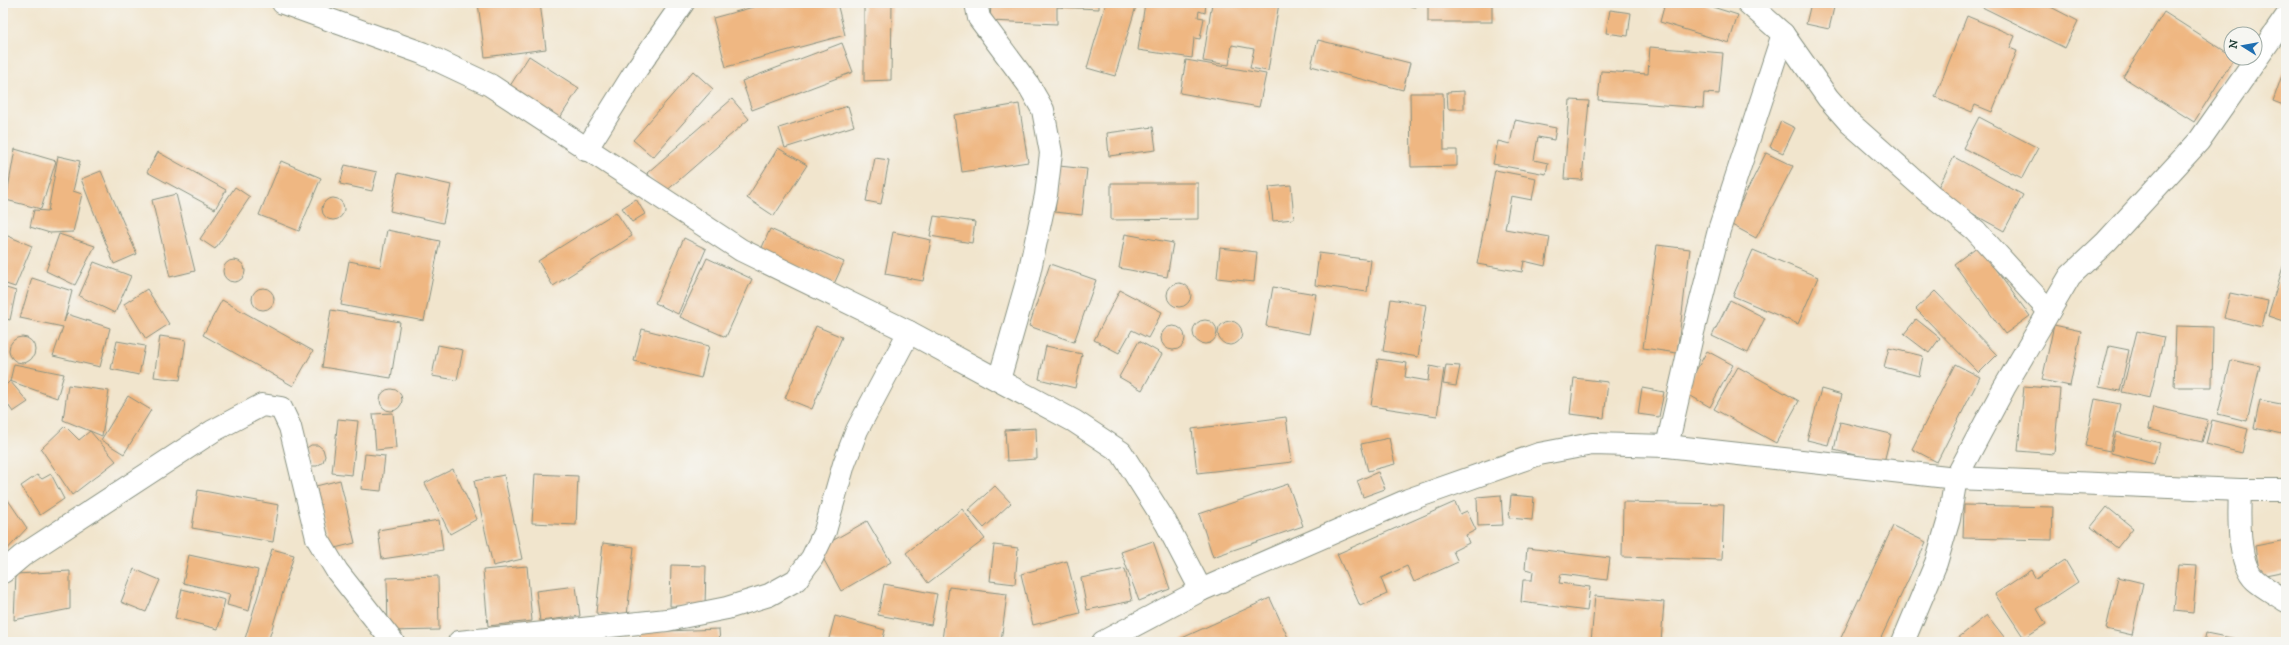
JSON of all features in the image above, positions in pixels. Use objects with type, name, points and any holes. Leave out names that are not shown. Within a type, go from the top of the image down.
[{"type":"street","points":[[283,3],[422,53],[483,82],[741,250],[909,332],[1074,422],[1121,452],[1166,523],[1201,590]]},
{"type":"street","points":[[586,150],[636,70],[683,3]]},
{"type":"street","points":[[976,3],[980,18],[1028,84],[1043,110],[1051,153],[1046,195],[1028,278],[999,380]]},
{"type":"street","points":[[1748,3],[1783,34],[1828,98],[1850,123],[1930,194],[1975,230],[2049,311]]},
{"type":"street","points":[[1903,642],[1936,563],[1949,519],[1956,478],[2004,388],[2070,276],[2106,242],[2199,141],[2286,17]]},
{"type":"street","points":[[1667,446],[1692,336],[1719,230],[1783,34]]},
{"type":"street","points":[[459,642],[667,620],[727,608],[769,595],[796,580],[812,558],[825,530],[844,464],[857,430],[909,332]]},
{"type":"street","points":[[3,572],[22,556],[213,431],[262,406],[281,408],[290,427],[317,538],[337,572],[393,642]]},
{"type":"street","points":[[1103,642],[1201,590],[1408,500],[1539,454],[1592,444],[1667,446],[1956,478],[2240,490],[2286,490]]},
{"type":"street","points":[[2240,490],[2238,517],[2244,559],[2254,579],[2286,601]]},
{"type":"building","points":[[478,3],[540,3],[546,49],[485,57]]},
{"type":"building","points":[[768,3],[837,3],[845,35],[726,67],[713,18]]},
{"type":"building","points":[[864,3],[892,3],[891,80],[864,81]]},
{"type":"building","points":[[991,3],[1099,3],[1099,9],[1057,7],[1057,24],[990,21]]},
{"type":"building","points":[[1106,3],[1137,3],[1115,76],[1087,68]]},
{"type":"building","points":[[1145,3],[1206,3],[1205,13],[1199,11],[1198,17],[1204,18],[1200,39],[1194,38],[1192,58],[1138,50]]},
{"type":"building","points":[[1212,3],[1279,3],[1268,71],[1250,68],[1254,49],[1232,45],[1229,65],[1203,61]]},
{"type":"building","points":[[1385,3],[1416,3],[1416,7]]},
{"type":"building","points":[[1428,3],[1492,3],[1492,22],[1428,22]]},
{"type":"building","points":[[1665,3],[1700,3],[1738,15],[1729,43],[1660,22]]},
{"type":"building","points":[[1811,3],[1835,3],[1829,29],[1806,24]]},
{"type":"building","points":[[1974,3],[2043,3],[2078,21],[2065,48]]},
{"type":"building","points":[[1610,10],[1631,13],[1628,36],[1606,33]]},
{"type":"building","points":[[2164,12],[2223,50],[2223,66],[2229,66],[2194,122],[2123,77]]},
{"type":"building","points":[[1967,16],[2015,36],[2010,48],[2017,51],[1992,112],[1975,105],[1972,112],[1935,97]]},
{"type":"building","points":[[1318,40],[1410,63],[1403,90],[1311,66]]},
{"type":"building","points":[[842,43],[853,72],[752,110],[742,81]]},
{"type":"building","points":[[1650,47],[1723,53],[1719,94],[1704,93],[1703,108],[1598,100],[1601,71],[1648,74]]},
{"type":"building","points":[[529,56],[579,88],[558,121],[508,89]]},
{"type":"building","points":[[1186,60],[1266,74],[1259,107],[1180,93]]},
{"type":"building","points":[[2286,64],[2286,106],[2273,101]]},
{"type":"building","points":[[693,71],[713,89],[653,157],[633,140]]},
{"type":"building","points":[[1464,91],[1464,109],[1448,109],[1447,92]]},
{"type":"building","points":[[1410,93],[1443,93],[1444,150],[1457,150],[1457,166],[1411,167]]},
{"type":"building","points":[[732,99],[749,119],[664,193],[647,173]]},
{"type":"building","points":[[1570,100],[1589,101],[1582,180],[1564,179]]},
{"type":"building","points":[[1019,104],[1028,162],[962,172],[954,115]]},
{"type":"building","points":[[848,106],[854,126],[785,148],[779,128]]},
{"type":"building","points":[[1979,117],[2038,148],[2022,178],[1963,148]]},
{"type":"building","points":[[1515,120],[1556,128],[1554,140],[1538,137],[1534,160],[1548,163],[1546,174],[1493,164],[1498,141],[1510,144]]},
{"type":"building","points":[[1781,121],[1795,128],[1783,153],[1770,147]]},
{"type":"building","points":[[1153,127],[1156,150],[1109,156],[1107,133]]},
{"type":"building","points":[[778,148],[807,165],[774,216],[747,198]]},
{"type":"building","points":[[15,149],[56,161],[41,209],[6,200]]},
{"type":"building","points":[[158,152],[226,190],[215,209],[147,172]]},
{"type":"building","points":[[1766,153],[1793,166],[1756,238],[1730,224]]},
{"type":"building","points":[[58,156],[80,161],[73,191],[82,194],[73,232],[50,233],[30,227],[34,210],[48,211]]},
{"type":"building","points":[[1954,157],[2023,195],[2004,231],[1935,193]]},
{"type":"building","points":[[875,158],[889,160],[881,204],[866,201]]},
{"type":"building","points":[[281,161],[321,178],[299,231],[259,215]]},
{"type":"building","points":[[345,165],[377,172],[372,191],[340,184]]},
{"type":"building","points":[[1059,166],[1087,169],[1082,215],[1055,212]]},
{"type":"building","points":[[1495,170],[1536,178],[1532,200],[1511,196],[1505,229],[1550,237],[1545,266],[1524,261],[1522,272],[1477,264]]},
{"type":"building","points":[[101,171],[137,254],[114,264],[81,179]]},
{"type":"building","points":[[398,173],[451,185],[443,223],[390,211]]},
{"type":"building","points":[[1111,183],[1198,183],[1198,219],[1111,220]]},
{"type":"building","points":[[1291,185],[1294,219],[1273,221],[1269,187]]},
{"type":"building","points":[[235,187],[250,197],[215,249],[200,239]]},
{"type":"building","points":[[176,194],[195,271],[170,277],[152,200]]},
{"type":"building","points":[[333,198],[341,201],[344,209],[341,217],[333,220],[325,217],[322,209],[325,201]]},
{"type":"building","points":[[636,199],[645,214],[632,222],[622,208]]},
{"type":"building","points":[[616,212],[632,236],[553,286],[538,261]]},
{"type":"building","points":[[934,216],[975,222],[972,243],[930,236]]},
{"type":"building","points":[[770,229],[844,262],[834,284],[760,252]]},
{"type":"building","points":[[387,230],[440,241],[424,321],[341,305],[349,261],[380,267]]},
{"type":"building","points":[[893,232],[931,240],[923,281],[885,274]]},
{"type":"building","points":[[3,234],[32,246],[15,287],[3,283]]},
{"type":"building","points":[[59,234],[95,246],[75,285],[46,271]]},
{"type":"building","points":[[1125,234],[1173,243],[1167,277],[1119,268]]},
{"type":"building","points":[[684,238],[706,249],[678,314],[655,303]]},
{"type":"building","points":[[1657,245],[1690,249],[1677,353],[1643,348]]},
{"type":"building","points":[[1978,246],[2030,316],[2005,334],[1954,264]]},
{"type":"building","points":[[1220,248],[1257,252],[1254,282],[1217,278]]},
{"type":"building","points":[[1753,250],[1818,277],[1798,324],[1733,296]]},
{"type":"building","points":[[1319,253],[1371,260],[1367,292],[1315,285]]},
{"type":"building","points":[[2286,257],[2286,322],[2268,316]]},
{"type":"building","points":[[707,258],[752,279],[726,337],[680,317]]},
{"type":"building","points":[[234,260],[242,263],[245,271],[242,279],[234,282],[226,279],[223,271],[226,263]]},
{"type":"building","points":[[94,262],[131,276],[115,313],[79,296]]},
{"type":"building","points":[[1050,264],[1096,280],[1074,342],[1029,326]]},
{"type":"building","points":[[32,278],[72,291],[64,322],[67,314],[110,328],[100,367],[53,356],[63,327],[20,318]]},
{"type":"building","points":[[1179,283],[1187,287],[1191,295],[1187,303],[1179,307],[1171,303],[1167,295],[1171,287]]},
{"type":"building","points":[[3,287],[16,291],[10,320],[3,318]]},
{"type":"building","points":[[1273,287],[1316,294],[1309,334],[1266,326]]},
{"type":"building","points":[[263,288],[271,291],[274,299],[271,307],[263,310],[255,307],[252,299],[255,291]]},
{"type":"building","points":[[147,289],[169,324],[146,339],[124,304]]},
{"type":"building","points":[[1120,290],[1162,312],[1148,338],[1132,330],[1119,353],[1094,340]]},
{"type":"building","points":[[1935,291],[1997,355],[1979,373],[1916,309]]},
{"type":"building","points":[[2230,293],[2268,301],[2262,327],[2224,318]]},
{"type":"building","points":[[1391,299],[1426,305],[1418,357],[1383,351]]},
{"type":"building","points":[[222,300],[313,351],[293,386],[203,335]]},
{"type":"building","points":[[1730,300],[1765,318],[1748,353],[1712,336]]},
{"type":"building","points":[[331,310],[400,322],[391,378],[322,367]]},
{"type":"building","points":[[1916,319],[1940,338],[1929,353],[1904,334]]},
{"type":"building","points":[[1205,320],[1213,324],[1217,332],[1213,340],[1205,344],[1197,340],[1193,332],[1197,324]]},
{"type":"building","points":[[1230,321],[1238,325],[1242,333],[1238,341],[1230,345],[1222,341],[1218,333],[1222,325]]},
{"type":"building","points":[[2054,325],[2081,331],[2070,386],[2042,380]]},
{"type":"building","points":[[816,326],[842,337],[812,409],[785,398]]},
{"type":"building","points":[[1173,326],[1181,330],[1185,338],[1181,346],[1173,350],[1165,346],[1161,338],[1165,330]]},
{"type":"building","points":[[2176,326],[2213,327],[2212,387],[2174,387]]},
{"type":"building","points":[[642,329],[709,346],[701,378],[634,361]]},
{"type":"building","points":[[2137,331],[2164,337],[2150,398],[2122,392]]},
{"type":"building","points":[[160,336],[186,340],[180,380],[154,377]]},
{"type":"building","points":[[22,337],[31,341],[35,350],[31,359],[22,363],[13,359],[9,350],[13,341]]},
{"type":"building","points":[[117,341],[145,346],[139,375],[111,369]]},
{"type":"building","points":[[1139,341],[1162,354],[1142,390],[1119,377]]},
{"type":"building","points":[[438,345],[463,350],[457,380],[432,376]]},
{"type":"building","points":[[1046,346],[1082,354],[1075,388],[1039,379]]},
{"type":"building","points":[[2109,346],[2129,350],[2120,391],[2099,387]]},
{"type":"building","points":[[1889,348],[1923,356],[1919,376],[1884,367]]},
{"type":"building","points":[[1707,351],[1733,365],[1710,407],[1684,392]]},
{"type":"building","points":[[1378,359],[1407,363],[1405,377],[1428,381],[1430,366],[1444,369],[1437,416],[1371,406]]},
{"type":"building","points":[[2231,360],[2260,366],[2247,421],[2218,414]]},
{"type":"building","points":[[14,364],[64,374],[57,398],[10,381]]},
{"type":"building","points":[[1955,364],[1980,377],[1937,462],[1912,449]]},
{"type":"building","points":[[1446,365],[1460,366],[1456,386],[1443,384]]},
{"type":"building","points":[[1738,367],[1799,401],[1776,443],[1714,409]]},
{"type":"building","points":[[1574,378],[1608,382],[1604,418],[1570,414]]},
{"type":"building","points":[[10,381],[28,402],[13,412],[3,398],[3,388]]},
{"type":"building","points":[[68,385],[109,391],[102,436],[63,420]]},
{"type":"building","points":[[2024,386],[2060,389],[2054,454],[2018,451]]},
{"type":"building","points":[[1642,388],[1664,392],[1659,417],[1638,414]]},
{"type":"building","points":[[391,389],[399,392],[402,400],[399,408],[391,411],[383,408],[380,400],[383,392]]},
{"type":"building","points":[[1821,389],[1842,395],[1828,445],[1807,440]]},
{"type":"building","points":[[128,396],[151,410],[124,454],[101,440]]},
{"type":"building","points":[[2095,399],[2120,404],[2110,451],[2085,446]]},
{"type":"building","points":[[2260,400],[2286,405],[2283,434],[2254,428]]},
{"type":"building","points":[[2153,407],[2208,420],[2202,442],[2148,429]]},
{"type":"building","points":[[393,413],[396,448],[376,450],[373,414]]},
{"type":"building","points":[[1286,417],[1292,462],[1197,473],[1192,429]]},
{"type":"building","points":[[338,419],[358,421],[352,475],[332,473]]},
{"type":"building","points":[[2212,420],[2248,429],[2242,453],[2206,444]]},
{"type":"building","points":[[1840,422],[1891,434],[1884,462],[1834,450]]},
{"type":"building","points":[[65,426],[79,440],[90,431],[116,461],[72,495],[41,449]]},
{"type":"building","points":[[1036,428],[1037,459],[1007,461],[1005,430]]},
{"type":"building","points":[[2116,432],[2160,443],[2154,464],[2111,453]]},
{"type":"building","points":[[1389,438],[1395,464],[1368,471],[1361,444]]},
{"type":"building","points":[[311,445],[318,445],[323,449],[325,456],[323,462],[317,466],[310,466],[305,449]]},
{"type":"building","points":[[365,454],[385,456],[381,491],[361,489]]},
{"type":"building","points":[[453,469],[477,519],[450,534],[425,483]]},
{"type":"building","points":[[1378,472],[1385,489],[1363,497],[1357,481]]},
{"type":"building","points":[[3,473],[6,490],[3,491]]},
{"type":"building","points":[[51,474],[64,499],[40,515],[21,486],[37,475],[42,479]]},
{"type":"building","points":[[535,474],[578,476],[576,525],[532,523]]},
{"type":"building","points":[[504,475],[522,559],[493,566],[474,481]]},
{"type":"building","points":[[340,480],[355,543],[331,549],[316,486]]},
{"type":"building","points":[[1288,484],[1303,526],[1213,557],[1199,514]]},
{"type":"building","points":[[995,486],[1011,503],[984,528],[968,510]]},
{"type":"building","points":[[198,490],[279,505],[273,542],[192,528]]},
{"type":"building","points":[[1501,495],[1503,525],[1478,526],[1477,497]]},
{"type":"building","points":[[1511,495],[1534,497],[1532,520],[1509,518]]},
{"type":"building","points":[[8,500],[27,528],[3,554],[3,506]]},
{"type":"building","points":[[1455,502],[1460,514],[1467,511],[1476,530],[1466,535],[1469,543],[1453,551],[1458,562],[1414,582],[1407,566],[1381,578],[1387,594],[1360,606],[1337,554]]},
{"type":"building","points":[[1623,502],[1724,504],[1722,560],[1622,557]]},
{"type":"building","points":[[1964,505],[2053,507],[2052,540],[1963,538]]},
{"type":"building","points":[[2107,507],[2133,528],[2117,548],[2091,527]]},
{"type":"building","points":[[962,509],[985,539],[928,583],[906,553]]},
{"type":"building","points":[[439,520],[443,550],[382,559],[378,530]]},
{"type":"building","points":[[867,521],[891,562],[841,591],[818,549]]},
{"type":"building","points":[[1893,526],[1926,542],[1879,642],[1839,642]]},
{"type":"building","points":[[2286,540],[2286,571],[2260,576],[2255,546]]},
{"type":"building","points":[[1153,541],[1170,589],[1139,601],[1121,552]]},
{"type":"building","points":[[603,543],[634,547],[627,616],[596,613]]},
{"type":"building","points":[[994,545],[1018,548],[1015,584],[990,581]]},
{"type":"building","points":[[1527,548],[1610,558],[1607,580],[1561,574],[1559,583],[1590,587],[1587,611],[1521,602],[1523,580],[1532,580],[1533,571],[1525,569]]},
{"type":"building","points":[[272,549],[294,555],[268,642],[244,642]]},
{"type":"building","points":[[189,555],[258,570],[249,611],[227,605],[230,594],[183,583]]},
{"type":"building","points":[[2065,560],[2078,582],[2037,609],[2046,624],[2024,638],[1995,594],[2031,570],[2036,579]]},
{"type":"building","points":[[1067,561],[1080,613],[1033,625],[1021,574]]},
{"type":"building","points":[[671,565],[706,566],[705,607],[670,606]]},
{"type":"building","points":[[2178,565],[2197,566],[2193,613],[2174,611]]},
{"type":"building","points":[[527,566],[532,621],[488,626],[483,570]]},
{"type":"building","points":[[134,569],[160,580],[146,612],[121,602]]},
{"type":"building","points":[[1125,569],[1132,601],[1087,610],[1081,578]]},
{"type":"building","points":[[70,571],[70,609],[14,620],[16,574]]},
{"type":"building","points":[[438,576],[439,630],[388,631],[387,578]]},
{"type":"building","points":[[2118,577],[2143,583],[2132,635],[2106,629]]},
{"type":"building","points":[[884,584],[937,594],[931,625],[878,615]]},
{"type":"building","points":[[576,586],[580,616],[540,621],[536,591]]},
{"type":"building","points":[[949,587],[1007,594],[1001,642],[942,640]]},
{"type":"building","points":[[182,589],[225,600],[218,629],[175,618]]},
{"type":"building","points":[[1595,596],[1664,602],[1661,642],[1591,642]]},
{"type":"building","points":[[1270,598],[1290,642],[1181,642],[1180,639]]},
{"type":"building","points":[[1987,615],[2008,642],[1953,642]]},
{"type":"building","points":[[835,616],[885,630],[882,642],[828,642]]},
{"type":"building","points":[[719,629],[720,642],[640,642],[640,632]]},
{"type":"building","points":[[2206,633],[2236,639],[2235,642],[2204,642]]}]
